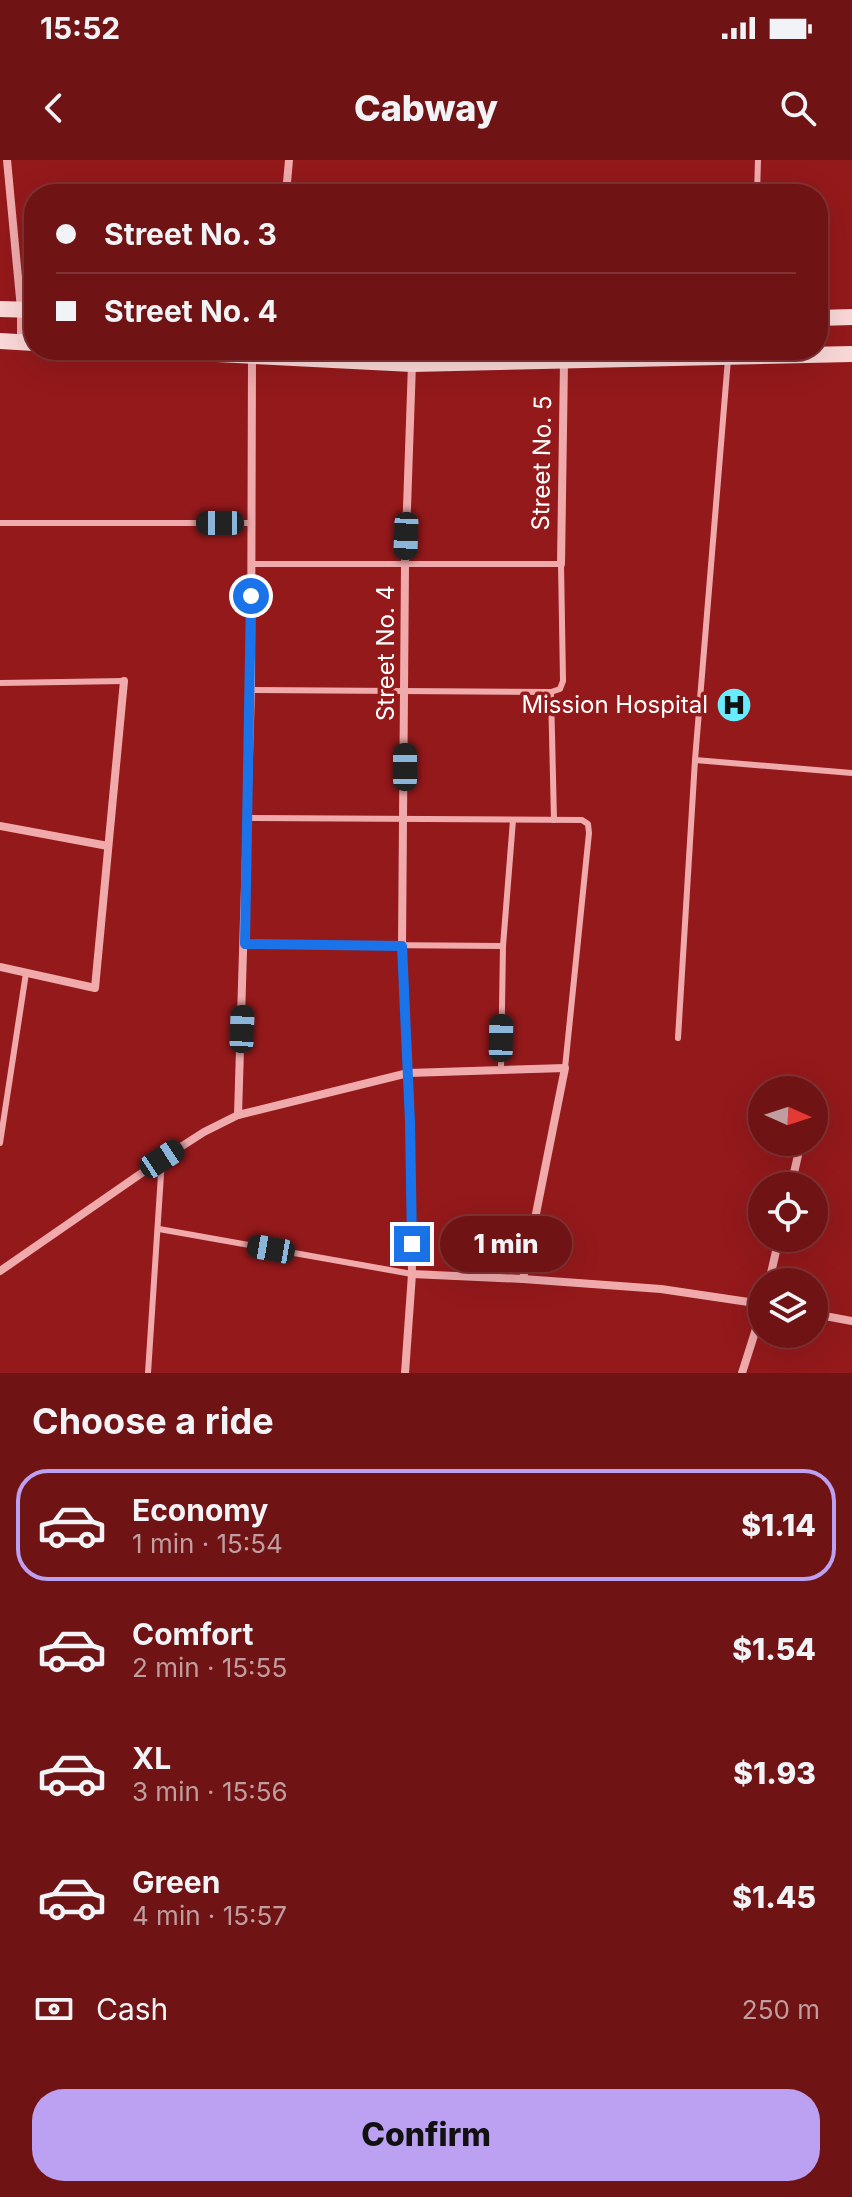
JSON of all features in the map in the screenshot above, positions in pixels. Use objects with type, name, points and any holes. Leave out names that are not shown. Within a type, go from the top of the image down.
[{"type":"main road","points":[[0,309],[24,310]]},
{"type":"main road","points":[[828,318],[852,317]]},
{"type":"main road","points":[[0,341],[24,343]]},
{"type":"main road","points":[[828,354],[852,354]]},
{"type":"main road","points":[[321,360],[412,364],[611,360]]},
{"type":"street","points":[[7,160],[24,281]]},
{"type":"street","points":[[287,184],[289,160]]},
{"type":"street","points":[[238,1115],[251,690],[252,360]]},
{"type":"street","name":"Street No. 5","points":[[561,564],[564,362]]},
{"type":"street","name":"Street No. 4","points":[[405,1373],[412,1274],[402,946],[405,565],[412,364]]},
{"type":"street","points":[[0,967],[95,988],[124,681]]},
{"type":"street","points":[[0,826],[108,846]]},
{"type":"street","points":[[0,1271],[162,1159],[238,1115],[408,1073],[565,1068],[523,1279]]},
{"type":"street","points":[[412,1274],[661,1289],[748,1305]]},
{"type":"street","points":[[828,1317],[852,1321]]},
{"type":"street","points":[[742,1373],[750,1348]]},
{"type":"lane","points":[[757,184],[758,160]]},
{"type":"lane","points":[[678,1038],[695,760],[728,360]]},
{"type":"lane","points":[[0,523],[251,523]]},
{"type":"lane","points":[[251,564],[561,564],[563,681],[560,689],[551,692],[251,690]]},
{"type":"lane","points":[[0,683],[124,681]]},
{"type":"lane","points":[[551,692],[554,820]]},
{"type":"lane","points":[[695,760],[852,773]]},
{"type":"lane","points":[[247,818],[582,820],[588,824],[565,1068]]},
{"type":"lane","points":[[501,1069],[503,946],[513,820]]},
{"type":"lane","points":[[245,944],[503,946]]},
{"type":"lane","points":[[0,1143],[26,973]]},
{"type":"lane","points":[[148,1373],[162,1159]]},
{"type":"lane","points":[[159,1229],[412,1274]]},
{"type":"place","name":"Mission Hospital","points":[[734,705]]},
{"type":"route","points":[[251,596],[245,944],[402,946],[412,1244]]}]
